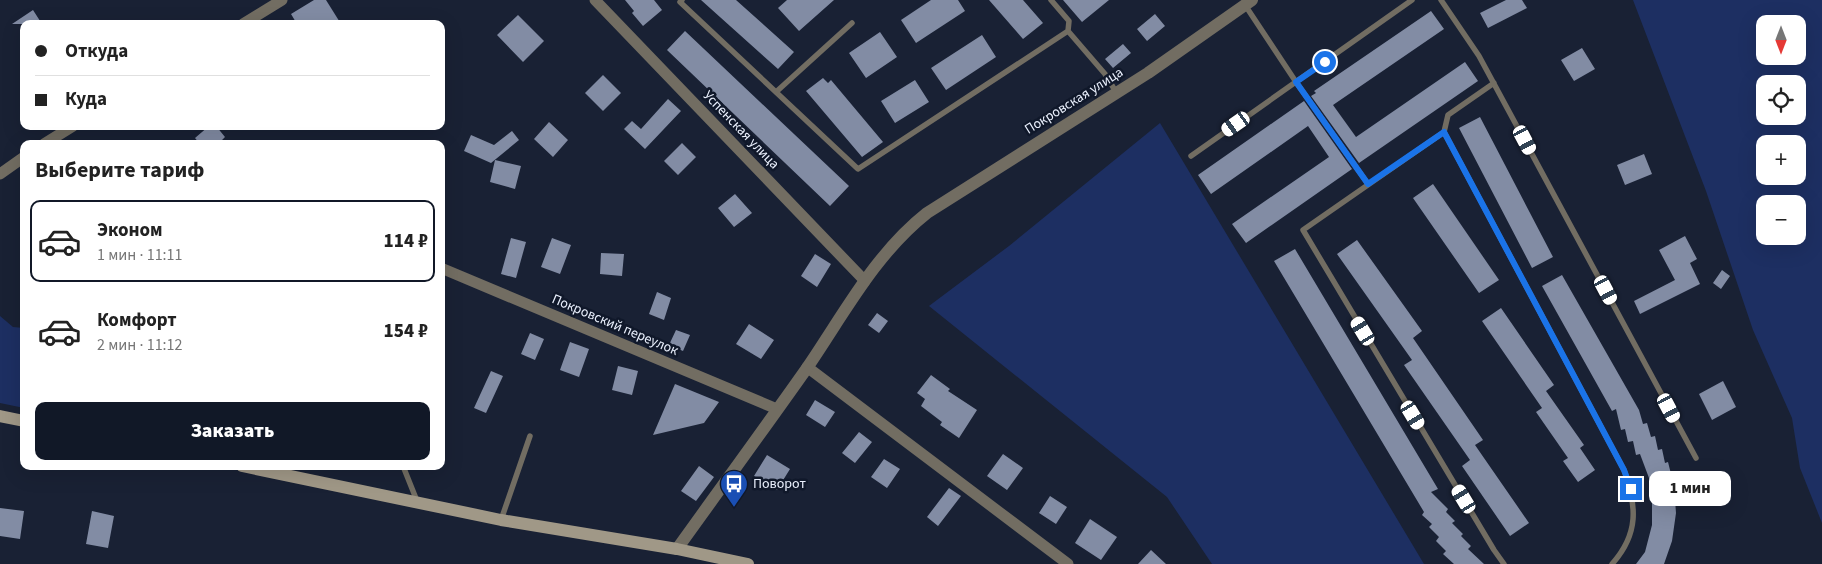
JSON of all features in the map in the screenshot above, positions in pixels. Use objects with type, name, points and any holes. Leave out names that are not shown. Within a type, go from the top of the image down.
[{"type":"main road","points":[[0,416],[20,419]]},
{"type":"main road","points":[[261,470],[500,520],[677,549],[748,564]]},
{"type":"street","points":[[250,20],[282,0]]},
{"type":"street","name":"Успенская улица","points":[[595,0],[864,282]]},
{"type":"street","name":"Покровская улица","points":[[677,549],[807,367],[864,282],[910,226],[1148,72],[1248,2]]},
{"type":"street","points":[[50,140],[67,130]]},
{"type":"street","points":[[0,174],[20,160]]},
{"type":"street","name":"Покровский переулок","points":[[445,270],[777,409]]},
{"type":"street","points":[[807,367],[1068,564]]},
{"type":"lane","points":[[682,0],[680,2],[858,169],[1068,31]]},
{"type":"lane","points":[[1051,0],[1069,22],[1068,31],[1105,74],[1116,92]]},
{"type":"lane","points":[[1191,156],[1412,0]]},
{"type":"lane","points":[[1441,0],[1462,27],[1494,83],[1696,458]]},
{"type":"lane","points":[[1248,2],[1296,82],[1368,184]]},
{"type":"lane","points":[[776,92],[852,24]]},
{"type":"lane","points":[[1494,83],[1448,115],[1444,132],[1624,470],[1633,503],[1632,530],[1625,548],[1612,564]]},
{"type":"lane","points":[[1444,132],[1303,230],[1489,542],[1504,564]]},
{"type":"lane","points":[[500,520],[530,436]]},
{"type":"lane","points":[[405,470],[418,503]]},
{"type":"shaded area","points":[[1633,0],[1822,0],[1822,523],[1800,468],[1792,418],[1753,330],[1706,191]]},
{"type":"shaded area","points":[[1160,123],[1424,564],[1212,564],[1167,497],[929,306],[1009,246]]},
{"type":"shaded area","points":[[0,316],[13,327],[20,328],[20,407],[0,403]]},
{"type":"building","points":[[314,0],[326,0],[338,20],[295,20],[291,14]]},
{"type":"building","points":[[625,0],[654,0],[662,10],[643,26],[632,13],[634,11]]},
{"type":"building","points":[[701,0],[736,0],[794,52],[778,69]]},
{"type":"building","points":[[787,0],[834,0],[799,31],[778,8]]},
{"type":"building","points":[[931,0],[958,0],[965,11],[916,43],[901,20]]},
{"type":"building","points":[[989,0],[1023,0],[1043,23],[1023,39]]},
{"type":"building","points":[[1063,0],[1109,0],[1082,22]]},
{"type":"building","points":[[1506,0],[1522,0],[1527,8],[1488,28],[1480,13]]},
{"type":"building","points":[[33,10],[39,20],[20,20],[20,24],[12,24]]},
{"type":"building","points":[[1431,11],[1444,29],[1333,105],[1356,137],[1465,62],[1478,81],[1359,163],[1311,96],[1316,93],[1314,91]]},
{"type":"building","points":[[1155,14],[1165,26],[1147,41],[1137,29]]},
{"type":"building","points":[[518,15],[544,41],[523,62],[497,35]]},
{"type":"building","points":[[685,31],[849,186],[830,206],[667,50]]},
{"type":"building","points":[[880,32],[897,57],[866,78],[849,53]]},
{"type":"building","points":[[982,35],[996,57],[946,90],[931,68]]},
{"type":"building","points":[[1123,44],[1131,53],[1113,68],[1105,59]]},
{"type":"building","points":[[1582,48],[1595,69],[1574,81],[1561,60]]},
{"type":"building","points":[[603,75],[621,93],[603,111],[585,93]]},
{"type":"building","points":[[823,78],[828,83],[831,80],[883,142],[862,157],[806,91]]},
{"type":"building","points":[[915,80],[929,102],[895,123],[881,101]]},
{"type":"building","points":[[668,99],[681,111],[645,149],[624,129],[632,121],[641,129]]},
{"type":"building","points":[[1304,101],[1352,169],[1246,243],[1232,224],[1329,157],[1308,126],[1211,194],[1198,175]]},
{"type":"building","points":[[1480,117],[1553,257],[1532,268],[1459,128]]},
{"type":"building","points":[[549,122],[568,140],[553,157],[534,139]]},
{"type":"building","points":[[204,130],[219,130],[225,137],[222,140],[197,140],[195,138]]},
{"type":"building","points":[[512,131],[519,140],[491,163],[464,151],[471,135],[494,145]]},
{"type":"building","points":[[682,143],[696,157],[678,175],[664,161]]},
{"type":"building","points":[[1644,154],[1652,174],[1625,185],[1617,165]]},
{"type":"building","points":[[495,160],[521,166],[515,189],[490,182]]},
{"type":"building","points":[[1433,184],[1499,280],[1479,293],[1413,198]]},
{"type":"building","points":[[735,194],[752,213],[734,227],[718,208]]},
{"type":"building","points":[[1685,236],[1697,259],[1690,263],[1700,284],[1640,314],[1634,301],[1675,280],[1659,250]]},
{"type":"building","points":[[511,238],[526,242],[516,278],[501,274]]},
{"type":"building","points":[[552,238],[571,245],[560,274],[541,267]]},
{"type":"building","points":[[1357,240],[1422,331],[1413,338],[1483,440],[1475,445],[1529,523],[1510,536],[1462,466],[1470,460],[1404,365],[1412,360],[1337,254]]},
{"type":"building","points":[[1295,249],[1438,489],[1431,492],[1448,509],[1446,512],[1455,521],[1452,523],[1471,546],[1468,549],[1484,564],[1454,564],[1443,554],[1446,551],[1436,541],[1439,537],[1429,527],[1432,524],[1422,515],[1424,512],[1274,261]]},
{"type":"building","points":[[601,253],[624,254],[622,276],[600,274]]},
{"type":"building","points":[[815,254],[831,264],[817,287],[801,276]]},
{"type":"building","points":[[1722,270],[1730,276],[1721,289],[1713,283]]},
{"type":"building","points":[[1562,275],[1639,410],[1643,424],[1647,423],[1651,437],[1655,436],[1658,450],[1662,449],[1665,463],[1668,462],[1674,486],[1676,513],[1672,541],[1664,564],[1636,564],[1645,552],[1652,525],[1649,478],[1640,454],[1636,455],[1633,441],[1628,442],[1625,429],[1621,430],[1616,409],[1612,411],[1542,286]]},
{"type":"building","points":[[657,292],[671,298],[664,320],[649,314]]},
{"type":"building","points":[[1501,308],[1554,385],[1546,391],[1584,445],[1580,448],[1595,470],[1578,482],[1563,461],[1568,458],[1536,412],[1542,408],[1482,321]]},
{"type":"building","points":[[877,313],[888,321],[879,333],[868,325]]},
{"type":"building","points":[[749,324],[774,340],[761,359],[736,344]]},
{"type":"building","points":[[676,330],[690,335],[683,351],[669,345]]},
{"type":"building","points":[[530,333],[544,339],[535,360],[521,354]]},
{"type":"building","points":[[570,342],[589,349],[579,377],[560,370]]},
{"type":"building","points":[[618,366],[638,371],[632,395],[612,390]]},
{"type":"building","points":[[491,371],[503,376],[486,413],[474,408]]},
{"type":"building","points":[[931,375],[950,389],[948,391],[977,410],[959,438],[940,425],[942,422],[921,406],[925,399],[917,393]]},
{"type":"building","points":[[1723,381],[1736,407],[1712,420],[1699,394]]},
{"type":"building","points":[[675,384],[719,402],[704,423],[653,435]]},
{"type":"building","points":[[815,400],[835,412],[825,427],[806,415]]},
{"type":"building","points":[[859,432],[872,442],[855,463],[842,453]]},
{"type":"building","points":[[1003,454],[1023,468],[1007,490],[987,476]]},
{"type":"building","points":[[767,455],[790,469],[777,490],[754,476]]},
{"type":"building","points":[[884,459],[900,469],[887,488],[871,477]]},
{"type":"building","points":[[699,466],[714,477],[696,501],[681,491]]},
{"type":"building","points":[[949,488],[961,496],[938,526],[927,517]]},
{"type":"building","points":[[1050,496],[1067,507],[1056,524],[1039,513]]},
{"type":"building","points":[[0,508],[24,511],[20,539],[0,536]]},
{"type":"building","points":[[92,511],[114,516],[108,548],[86,544]]},
{"type":"building","points":[[1090,519],[1117,537],[1101,560],[1075,543]]},
{"type":"building","points":[[1151,550],[1166,564],[1138,564]]},
{"type":"place","name":"Поворот","points":[[734,508]]},
{"type":"route","points":[[1325,62],[1296,82],[1368,184],[1444,132],[1624,470],[1631,489]]}]
